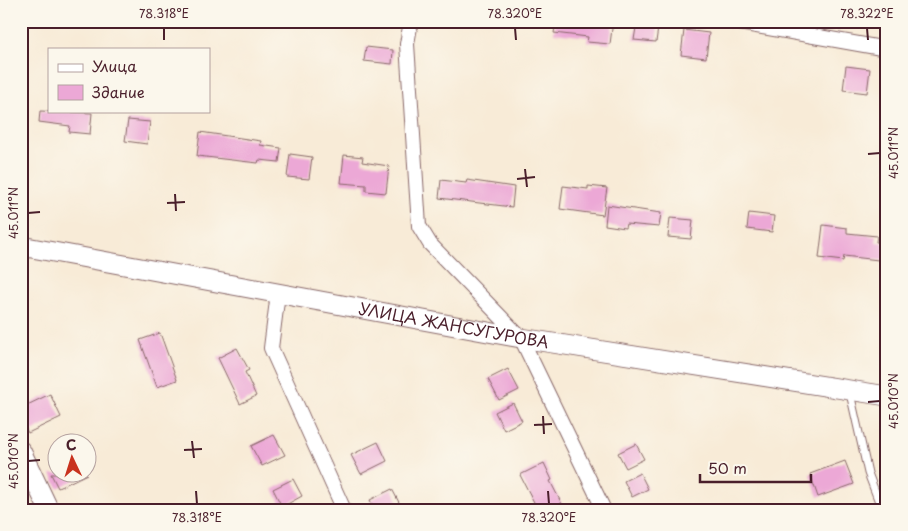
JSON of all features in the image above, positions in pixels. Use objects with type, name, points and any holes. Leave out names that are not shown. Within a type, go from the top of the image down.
[{"type":"main road","name":"УЛИЦА ЖАНСУГУРОВА","points":[[21,246],[521,338],[887,396]]},
{"type":"main road","points":[[21,451],[50,510]]},
{"type":"street","points":[[411,21],[407,44],[419,226],[430,244],[521,338],[604,510]]},
{"type":"street","points":[[728,21],[887,49]]},
{"type":"street","points":[[278,293],[272,348],[344,510]]},
{"type":"lane","points":[[850,390],[868,473],[882,510]]},
{"type":"building","points":[[556,21],[613,21],[610,44],[587,42],[588,37],[554,33]]},
{"type":"building","points":[[637,21],[659,21],[656,42],[634,40]]},
{"type":"building","points":[[684,30],[709,33],[706,58],[681,55]]},
{"type":"building","points":[[366,47],[393,50],[392,64],[364,61]]},
{"type":"building","points":[[846,66],[870,69],[867,93],[843,90]]},
{"type":"building","points":[[40,111],[92,113],[90,134],[69,132],[70,126],[39,122]]},
{"type":"building","points":[[128,120],[150,122],[147,144],[125,141]]},
{"type":"building","points":[[200,132],[261,141],[260,145],[281,148],[279,162],[259,160],[258,163],[197,156]]},
{"type":"building","points":[[290,154],[312,157],[309,179],[287,177]]},
{"type":"building","points":[[344,155],[363,157],[362,162],[389,166],[386,193],[366,191],[366,185],[341,183]]},
{"type":"building","points":[[441,180],[466,183],[467,180],[514,187],[512,207],[439,198]]},
{"type":"building","points":[[563,186],[588,189],[588,186],[607,188],[603,215],[560,209]]},
{"type":"building","points":[[607,205],[661,213],[659,227],[626,224],[625,228],[605,225]]},
{"type":"building","points":[[749,213],[774,216],[772,232],[747,229]]},
{"type":"building","points":[[670,218],[693,220],[691,239],[668,237]]},
{"type":"building","points":[[823,225],[847,228],[847,233],[877,236],[876,242],[887,243],[887,261],[844,256],[843,261],[819,258]]},
{"type":"building","points":[[160,333],[177,380],[157,387],[140,340]]},
{"type":"building","points":[[237,348],[249,370],[245,372],[256,396],[240,404],[218,358]]},
{"type":"building","points":[[508,369],[519,390],[499,400],[488,379]]},
{"type":"building","points":[[50,394],[61,417],[28,433],[21,419],[21,408]]},
{"type":"building","points":[[513,403],[522,421],[504,430],[495,412]]},
{"type":"building","points":[[274,435],[285,455],[262,466],[251,446]]},
{"type":"building","points":[[378,442],[387,461],[361,474],[351,455]]},
{"type":"building","points":[[636,444],[644,459],[626,468],[618,453]]},
{"type":"building","points":[[845,461],[854,484],[818,497],[810,474]]},
{"type":"building","points":[[544,463],[552,480],[550,481],[565,510],[538,510],[520,475]]},
{"type":"building","points":[[640,473],[648,489],[632,497],[624,481]]},
{"type":"building","points":[[293,479],[302,496],[282,507],[273,489]]},
{"type":"building","points":[[56,484],[66,484],[58,488]]},
{"type":"building","points":[[392,489],[403,510],[375,510],[370,500]]}]
